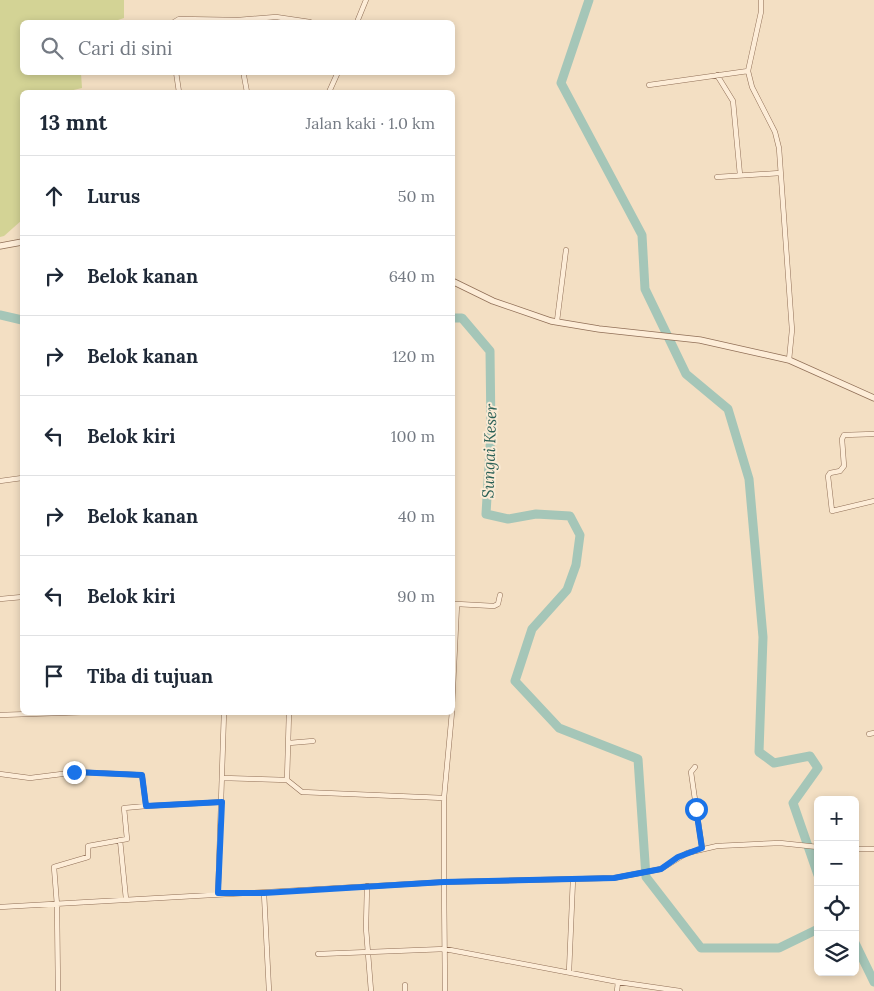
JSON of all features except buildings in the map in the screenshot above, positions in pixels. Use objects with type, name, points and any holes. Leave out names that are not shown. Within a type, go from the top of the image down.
[{"type":"street","points":[[358,20],[366,0]]},
{"type":"street","points":[[762,0],[748,71],[752,87],[775,132],[792,330],[790,360]]},
{"type":"street","points":[[177,20],[238,20],[271,17],[294,20]]},
{"type":"street","points":[[649,85],[748,71]]},
{"type":"street","points":[[176,75],[179,90]]},
{"type":"street","points":[[330,90],[337,75]]},
{"type":"street","points":[[717,75],[734,101],[740,175]]},
{"type":"street","points":[[244,76],[247,90]]},
{"type":"street","points":[[717,177],[780,173]]},
{"type":"street","points":[[0,246],[20,242]]},
{"type":"street","points":[[557,321],[566,250]]},
{"type":"street","points":[[455,282],[509,307],[557,321],[599,329],[669,335],[790,360],[874,398]]},
{"type":"street","points":[[874,434],[844,435],[842,439],[844,466],[840,471],[830,473],[828,476],[832,511],[874,501]]},
{"type":"street","points":[[0,482],[20,478]]},
{"type":"street","points":[[455,604],[494,606],[498,604],[500,594]]},
{"type":"street","points":[[0,599],[20,597]]},
{"type":"street","points":[[0,715],[20,714]]},
{"type":"street","points":[[218,893],[224,715]]},
{"type":"street","points":[[287,780],[289,715]]},
{"type":"street","points":[[444,991],[444,798],[452,715]]},
{"type":"street","points":[[289,743],[313,740]]},
{"type":"street","points":[[696,767],[691,772],[702,848]]},
{"type":"street","points":[[0,774],[30,778],[78,772],[142,775],[146,806]]},
{"type":"street","points":[[223,778],[287,780],[302,792],[444,798]]},
{"type":"street","points":[[58,991],[57,905],[54,867],[88,857],[88,846],[128,838],[124,808],[222,802]]},
{"type":"street","points":[[120,840],[126,899]]},
{"type":"street","points":[[0,907],[57,905],[218,893],[264,893],[444,882],[614,878],[661,869],[678,857],[702,848],[768,843],[814,847]]},
{"type":"street","points":[[859,849],[874,849]]},
{"type":"street","points":[[569,972],[572,879]]},
{"type":"street","points":[[367,886],[368,952],[371,991]]},
{"type":"street","points":[[264,893],[269,991]]},
{"type":"street","points":[[318,954],[445,949],[618,982],[680,991]]},
{"type":"street","points":[[617,991],[618,982]]},
{"type":"green space","points":[[0,0],[124,0],[124,18],[118,20],[20,20],[20,75],[81,75],[82,88],[74,90],[20,90],[20,222],[4,236],[0,237]]},
{"type":"waterway","points":[[589,0],[561,83],[642,235],[645,289],[686,374],[728,409],[749,479],[763,637],[759,752],[774,763],[810,756],[818,768],[793,803],[814,863]]},
{"type":"waterway","name":"Sungai Keser","points":[[0,315],[20,320]]},
{"type":"waterway","name":"Sungai Keser","points":[[455,318],[462,318],[490,351],[491,432],[486,514],[508,519],[536,514],[570,516],[580,535],[576,565],[567,590],[532,629],[515,681],[559,728],[638,759],[646,877],[701,948],[779,948],[814,931]]},
{"type":"waterway","name":"Sungai Keser","points":[[859,951],[874,982]]},
{"type":"route","points":[[74,772],[142,775],[144,777],[146,806],[222,802],[218,893],[264,893],[444,882],[614,878],[661,869],[678,857],[702,848],[696,809]]}]
